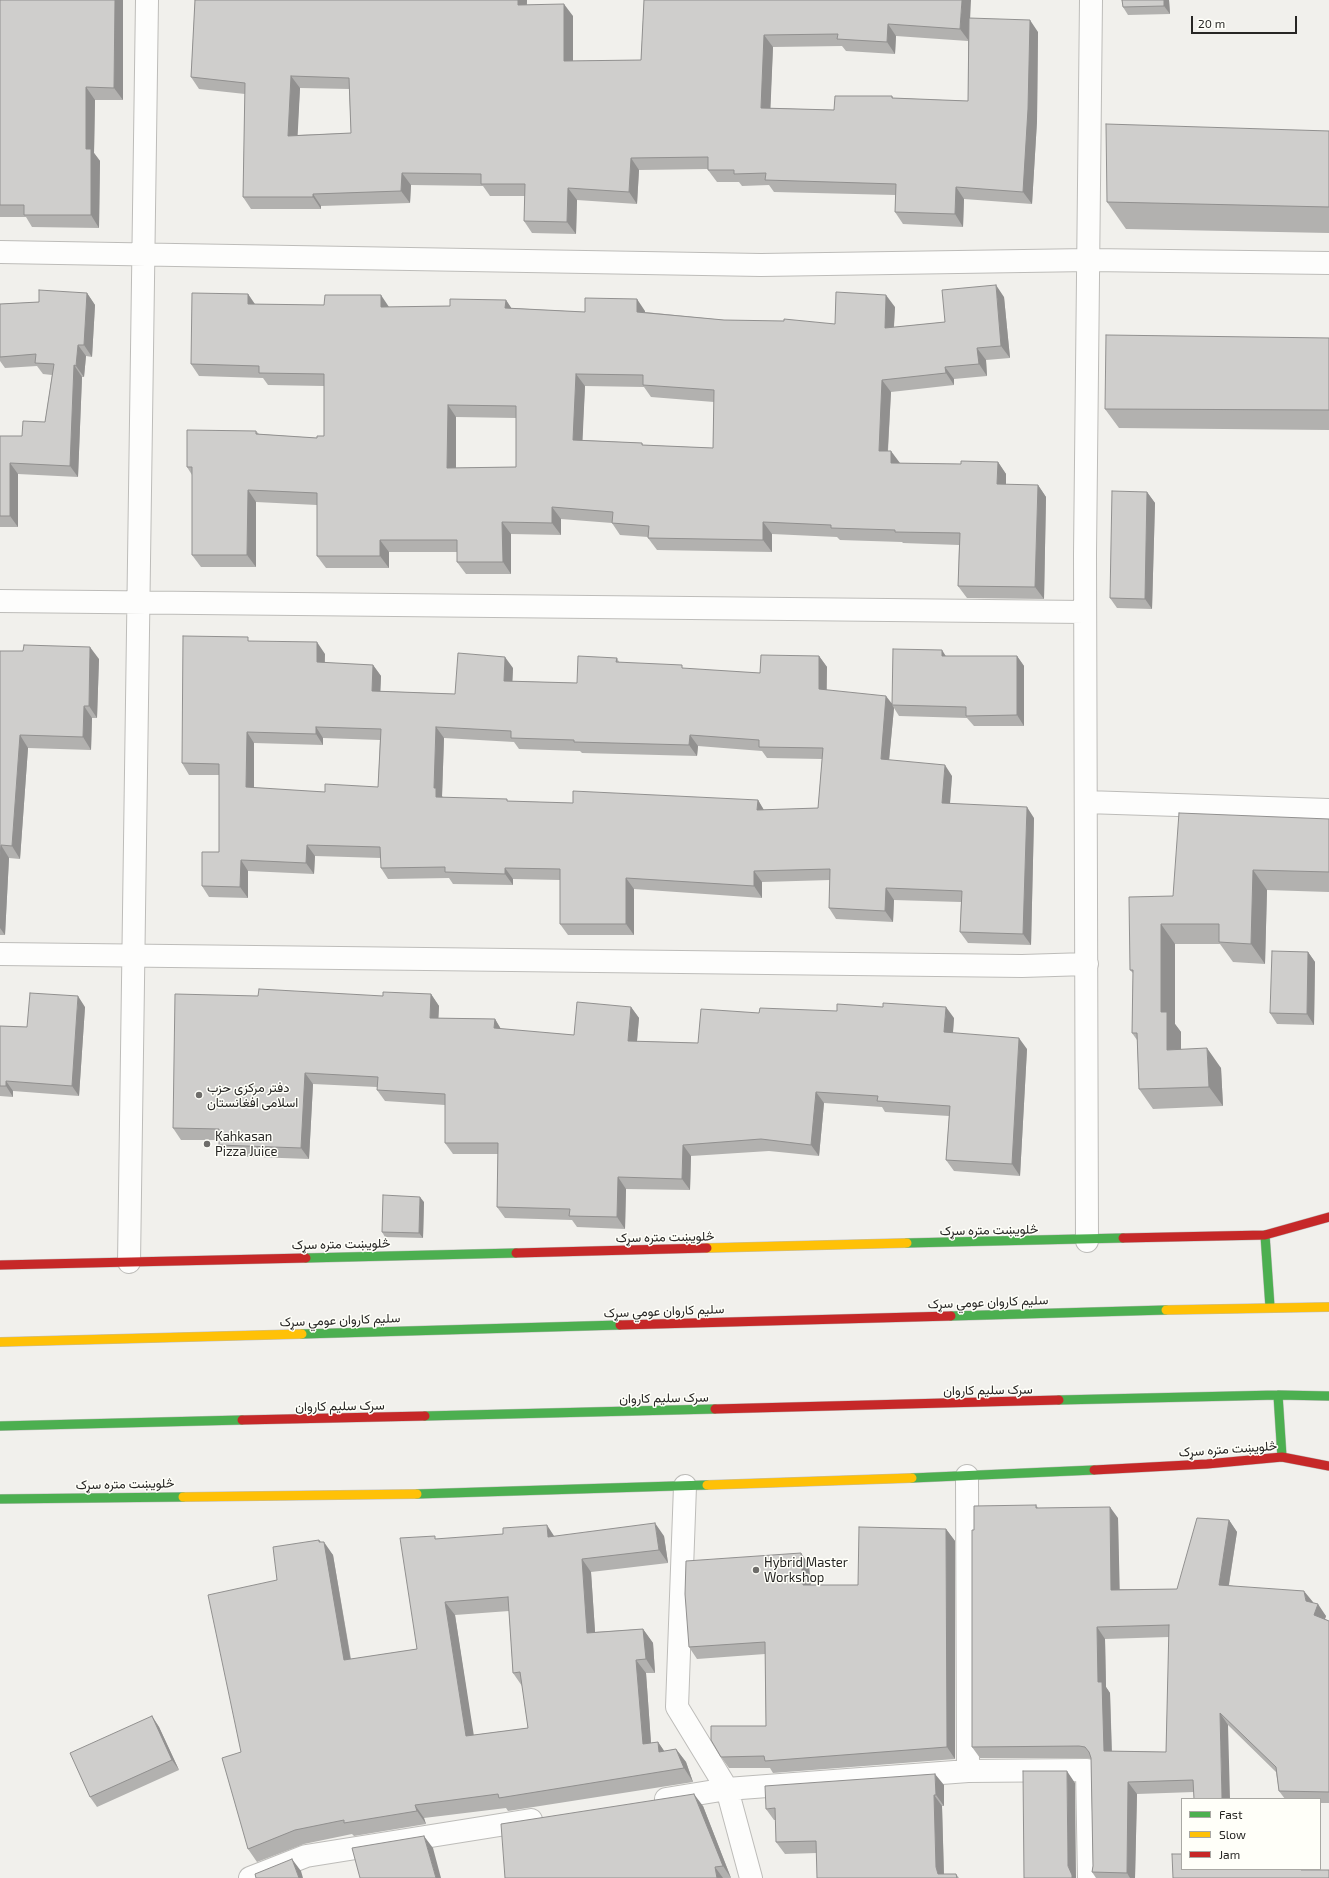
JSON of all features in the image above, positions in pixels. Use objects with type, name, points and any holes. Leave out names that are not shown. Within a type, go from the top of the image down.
[{"type":"main road","name":"څلویښت متره سړک","points":[[0,1265],[1265,1235],[1329,1217]]},
{"type":"main road","points":[[1265,1235],[1270,1307]]},
{"type":"main road","name":"سلیم کاروان عومي سړک","points":[[0,1342],[1270,1307],[1329,1307]]},
{"type":"main road","points":[[1278,1395],[1282,1457]]},
{"type":"main road","name":"سرک سلیم کاروان","points":[[0,1426],[1278,1395],[1329,1396]]},
{"type":"main road","name":"څلویښت متره سړک","points":[[0,1499],[458,1493],[684,1486],[967,1476],[1207,1464],[1282,1457],[1329,1466]]},
{"type":"street","points":[[129,1262],[147,0]]},
{"type":"street","points":[[1087,1240],[1085,612],[1090,0]]},
{"type":"street","points":[[0,252],[761,264],[1089,260],[1329,263]]},
{"type":"street","points":[[0,601],[1085,612]]},
{"type":"street","points":[[1086,802],[1329,810]]},
{"type":"street","points":[[0,954],[133,957],[1022,966],[1087,964]]},
{"type":"street","points":[[967,1476],[968,1771]]},
{"type":"street","points":[[684,1486],[677,1707],[727,1789],[751,1878]]},
{"type":"street","points":[[649,1801],[727,1789],[968,1771],[1087,1770],[1089,1878]]},
{"type":"street","points":[[250,1878],[306,1856],[548,1818]]},
{"type":"building","points":[[0,0],[115,0],[114,88],[86,87],[86,149],[91,149],[91,215],[24,215],[24,205],[0,205]]},
{"type":"building","points":[[195,0],[518,0],[518,5],[564,4],[564,61],[641,60],[644,0],[962,0],[960,29],[888,24],[887,42],[837,39],[838,34],[764,35],[761,108],[834,110],[835,96],[892,96],[892,98],[968,101],[969,18],[1030,20],[1028,109],[1023,192],[956,187],[955,214],[895,212],[896,184],[765,180],[766,173],[734,174],[734,170],[708,170],[708,157],[631,158],[629,192],[568,188],[567,222],[524,221],[525,184],[481,184],[481,174],[402,173],[401,191],[313,194],[313,197],[243,197],[245,83],[191,77]],"holes":[[[291,76],[349,78],[351,133],[288,136]]]},
{"type":"building","points":[[1122,0],[1164,0],[1164,6],[1123,7]]},
{"type":"building","points":[[1106,124],[1329,131],[1329,207],[1107,202]]},
{"type":"building","points":[[996,285],[1001,346],[977,348],[979,364],[945,367],[946,373],[882,380],[879,451],[891,451],[891,463],[961,464],[961,461],[998,462],[997,484],[1038,485],[1035,587],[958,586],[960,533],[895,532],[895,530],[831,528],[831,525],[763,522],[763,540],[648,538],[649,526],[612,523],[613,512],[552,507],[552,523],[502,522],[503,562],[457,562],[457,540],[380,540],[380,556],[317,556],[317,493],[248,490],[247,555],[192,555],[192,467],[187,467],[187,430],[256,431],[256,434],[317,438],[317,436],[324,436],[324,374],[259,373],[259,366],[191,364],[192,293],[248,294],[248,304],[324,305],[325,295],[381,295],[381,307],[450,306],[450,299],[506,300],[505,308],[585,312],[585,298],[637,299],[637,312],[724,320],[784,321],[784,319],[835,324],[836,292],[886,295],[885,328],[945,322],[942,290]],"holes":[[[576,374],[643,375],[643,385],[714,390],[713,448],[573,440]],[[448,405],[516,406],[516,467],[447,468]]]},
{"type":"building","points":[[39,290],[87,293],[84,345],[78,345],[76,366],[74,365],[70,466],[10,463],[10,516],[0,516],[0,436],[22,436],[23,421],[45,422],[54,364],[35,363],[36,354],[0,357],[0,304],[39,302]]},
{"type":"building","points":[[1106,335],[1329,338],[1329,410],[1105,409]]},
{"type":"building","points":[[1112,491],[1147,492],[1145,599],[1110,598]]},
{"type":"building","points":[[183,636],[248,637],[248,641],[317,642],[317,662],[373,665],[372,691],[455,694],[458,653],[505,657],[504,681],[577,683],[578,656],[617,658],[616,662],[682,665],[682,668],[760,673],[761,655],[819,656],[819,689],[886,696],[881,759],[945,765],[942,803],[1027,807],[1023,934],[960,932],[962,891],[886,888],[885,911],[829,908],[830,869],[754,871],[754,886],[626,878],[626,924],[560,924],[560,869],[505,868],[505,874],[445,872],[445,867],[381,868],[380,847],[307,845],[306,863],[241,860],[240,887],[202,886],[202,852],[219,852],[219,764],[182,763]],"holes":[[[316,727],[381,729],[378,787],[325,784],[325,792],[246,787],[247,732],[316,734]],[[436,727],[511,731],[511,738],[574,740],[574,742],[689,745],[690,735],[759,740],[759,747],[823,748],[818,808],[757,810],[758,800],[573,791],[573,803],[436,797],[436,788],[434,788]]]},
{"type":"building","points":[[24,645],[90,647],[89,706],[84,706],[83,737],[20,735],[12,846],[1,845],[0,856],[0,651],[23,651]]},
{"type":"building","points":[[893,649],[942,650],[942,656],[1017,656],[1017,715],[966,716],[966,707],[892,705]]},
{"type":"building","points":[[1179,813],[1329,819],[1329,872],[1253,870],[1251,944],[1219,942],[1219,924],[1161,924],[1161,1012],[1167,1012],[1167,1050],[1207,1048],[1209,1087],[1139,1089],[1137,1033],[1132,1033],[1133,970],[1130,970],[1129,897],[1173,896]]},
{"type":"building","points":[[1272,951],[1308,952],[1307,1014],[1270,1013]]},
{"type":"building","points":[[259,989],[383,996],[383,992],[431,994],[430,1018],[495,1019],[494,1028],[574,1035],[577,1002],[631,1007],[628,1041],[698,1043],[701,1009],[759,1013],[760,1008],[837,1011],[837,1004],[883,1007],[883,1003],[946,1007],[944,1032],[1019,1038],[1012,1164],[946,1160],[950,1106],[877,1101],[878,1096],[816,1092],[811,1145],[761,1139],[683,1145],[682,1179],[618,1177],[617,1217],[569,1216],[570,1209],[497,1207],[498,1143],[445,1143],[445,1094],[377,1090],[378,1077],[305,1073],[301,1148],[219,1145],[219,1129],[173,1128],[175,994],[258,996]]},
{"type":"building","points":[[30,993],[78,996],[72,1086],[6,1081],[6,1086],[0,1086],[0,1026],[27,1027]]},
{"type":"building","points":[[383,1195],[420,1197],[419,1233],[382,1232]]},
{"type":"building","points":[[1036,1505],[1036,1508],[1110,1507],[1111,1590],[1177,1589],[1197,1518],[1229,1520],[1219,1585],[1304,1591],[1306,1601],[1318,1604],[1314,1615],[1329,1621],[1329,1792],[1279,1791],[1276,1767],[1220,1713],[1222,1798],[1194,1798],[1193,1780],[1128,1782],[1127,1873],[1092,1872],[1091,1758],[1085,1747],[972,1747],[972,1530],[974,1530],[974,1506]],"holes":[[[1169,1625],[1166,1752],[1104,1751],[1102,1682],[1098,1682],[1097,1627]]]},
{"type":"building","points":[[655,1523],[659,1550],[582,1559],[587,1633],[643,1629],[646,1659],[636,1660],[643,1744],[658,1742],[659,1752],[676,1749],[684,1768],[499,1798],[498,1794],[415,1805],[417,1811],[344,1823],[344,1820],[295,1830],[248,1849],[222,1758],[241,1752],[208,1595],[277,1580],[273,1547],[319,1540],[319,1542],[324,1542],[344,1660],[417,1649],[400,1538],[435,1536],[435,1539],[503,1534],[503,1528],[547,1525],[548,1537]],"holes":[[[508,1597],[513,1673],[520,1672],[528,1728],[466,1736],[445,1602]]]},
{"type":"building","points":[[859,1527],[946,1529],[947,1747],[765,1761],[764,1756],[721,1757],[711,1740],[711,1726],[766,1726],[765,1642],[689,1647],[685,1594],[686,1561],[801,1553],[803,1585],[858,1585]]},
{"type":"building","points":[[152,1716],[172,1760],[90,1797],[70,1753]]},
{"type":"building","points":[[1023,1771],[1067,1771],[1068,1866],[1072,1878],[1024,1878]]},
{"type":"building","points":[[935,1774],[936,1795],[934,1795],[936,1867],[938,1874],[956,1874],[957,1878],[817,1878],[816,1841],[776,1842],[775,1808],[766,1809],[765,1786]]},
{"type":"building","points":[[694,1794],[723,1866],[715,1867],[717,1878],[505,1878],[501,1824]]},
{"type":"building","points":[[424,1836],[436,1878],[360,1878],[352,1848]]},
{"type":"building","points":[[1172,1854],[1181,1854],[1181,1870],[1329,1870],[1329,1878],[1173,1878]]},
{"type":"building","points":[[292,1859],[299,1878],[256,1878],[255,1874]]},
{"type":"traffic: fast","points":[[1265,1235],[1270,1307]]},
{"type":"traffic: fast","points":[[907,1243],[1123,1238]]},
{"type":"traffic: fast","points":[[306,1258],[516,1253]]},
{"type":"traffic: fast","points":[[951,1316],[1166,1310]]},
{"type":"traffic: fast","points":[[302,1334],[620,1325]]},
{"type":"traffic: fast","points":[[1278,1395],[1282,1457]]},
{"type":"traffic: fast","points":[[1059,1400],[1278,1395],[1329,1396]]},
{"type":"traffic: fast","points":[[425,1416],[715,1409]]},
{"type":"traffic: fast","points":[[0,1426],[242,1420]]},
{"type":"traffic: fast","points":[[912,1478],[1094,1470]]},
{"type":"traffic: fast","points":[[417,1494],[707,1485]]},
{"type":"traffic: fast","points":[[0,1499],[183,1497]]},
{"type":"traffic: slow","points":[[707,1248],[907,1243]]},
{"type":"traffic: slow","points":[[1166,1310],[1329,1307]]},
{"type":"traffic: slow","points":[[0,1342],[302,1334]]},
{"type":"traffic: slow","points":[[707,1485],[912,1478]]},
{"type":"traffic: slow","points":[[183,1497],[417,1494]]},
{"type":"traffic: jam","points":[[1123,1238],[1265,1235],[1329,1217]]},
{"type":"traffic: jam","points":[[516,1253],[707,1248]]},
{"type":"traffic: jam","points":[[0,1265],[306,1258]]},
{"type":"traffic: jam","points":[[620,1325],[951,1316]]},
{"type":"traffic: jam","points":[[715,1409],[1059,1400]]},
{"type":"traffic: jam","points":[[242,1420],[425,1416]]},
{"type":"traffic: jam","points":[[1094,1470],[1207,1464],[1282,1457],[1329,1466]]},
{"type":"place","name":"دفتر مرکزی حزب اسلامی افغانستان","points":[[199,1095]]},
{"type":"place","name":"Kahkasan Pizza Juice","points":[[207,1144]]},
{"type":"place","name":"Hybrid Master Workshop","points":[[756,1570]]}]
